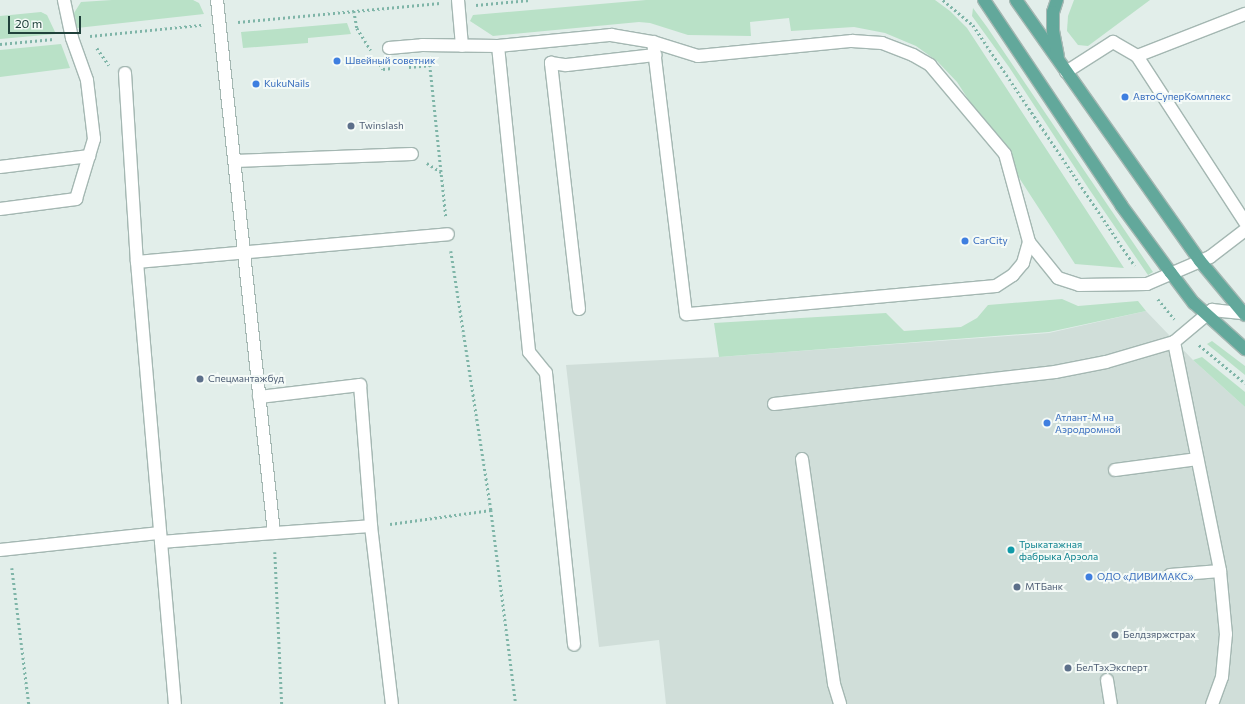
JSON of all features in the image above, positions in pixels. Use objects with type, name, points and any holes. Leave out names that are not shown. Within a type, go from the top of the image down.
[{"type":"main road","points":[[984,0],[1113,193],[1171,273],[1206,315],[1245,349]]},
{"type":"main road","points":[[1016,0],[1200,261],[1244,314]]},
{"type":"main road","points":[[1056,0],[1053,12],[1053,31],[1058,61]]},
{"type":"lane","points":[[0,209],[76,199],[94,139],[87,80],[72,38],[64,0]]},
{"type":"lane","points":[[217,0],[274,533]]},
{"type":"lane","points":[[459,3],[462,46]]},
{"type":"lane","points":[[1137,56],[1245,14]]},
{"type":"lane","points":[[389,48],[498,46],[610,35],[653,42],[698,56],[852,41],[882,43],[913,55],[930,65],[1005,154],[1029,242],[1058,278],[1079,285],[1147,284],[1210,257],[1245,230]]},
{"type":"lane","points":[[653,42],[686,314],[996,286],[1013,275],[1023,263],[1029,242]]},
{"type":"lane","points":[[1066,72],[1113,42],[1137,56],[1245,222]]},
{"type":"lane","points":[[498,46],[529,352],[546,374],[574,645]]},
{"type":"lane","points":[[578,309],[551,63],[566,65],[655,55]]},
{"type":"lane","points":[[125,73],[137,262],[175,704]]},
{"type":"lane","points":[[235,161],[412,154]]},
{"type":"lane","points":[[0,167],[89,156]]},
{"type":"lane","points":[[137,262],[244,254],[448,234]]},
{"type":"lane","points":[[774,404],[1055,372],[1106,362],[1174,342],[1212,310],[1244,314]]},
{"type":"lane","points":[[1174,342],[1220,571],[1226,634],[1222,677],[1212,704]]},
{"type":"lane","points":[[259,398],[360,385],[372,526],[392,704]]},
{"type":"lane","points":[[802,459],[834,684],[840,704]]},
{"type":"lane","points":[[1115,470],[1197,459]]},
{"type":"lane","points":[[5,549],[161,538],[274,533],[372,526]]},
{"type":"lane","points":[[1170,575],[1220,571]]},
{"type":"lane","points":[[1107,680],[1111,704]]},
{"type":"path","points":[[0,44],[442,3],[530,0]]},
{"type":"path","points":[[354,11],[356,28],[372,52]]},
{"type":"path","points":[[89,36],[106,63],[125,73]]},
{"type":"path","points":[[376,57],[383,69],[399,68]]},
{"type":"path","points":[[406,67],[430,65],[448,234],[490,510],[516,704]]},
{"type":"path","points":[[372,526],[490,510]]},
{"type":"path","points":[[274,533],[282,704]]},
{"type":"path","points":[[5,549],[29,704]]},
{"type":"shaded area","points":[[1146,311],[1193,360],[1245,407],[1245,704],[666,704],[659,640],[599,647],[566,365],[719,357],[1049,333]]},
{"type":"green space","points":[[112,0],[193,0],[199,3],[204,14],[77,28],[74,13],[81,2]]},
{"type":"green space","points":[[646,0],[935,0],[950,11],[967,28],[1124,268],[1075,264],[957,82],[937,61],[916,46],[885,33],[854,27],[791,31],[789,18],[750,22],[751,36],[688,35],[650,23],[639,22],[493,36],[470,21],[473,15]]},
{"type":"green space","points":[[1074,0],[1150,0],[1088,46],[1078,45],[1067,31],[1068,16]]},
{"type":"green space","points":[[973,8],[1153,272],[1148,275],[1089,189],[1009,67],[972,16]]},
{"type":"green space","points":[[41,12],[47,15],[56,34],[0,39],[0,16]]},
{"type":"green space","points":[[347,23],[351,34],[308,38],[308,43],[243,48],[241,32]]},
{"type":"green space","points":[[61,44],[70,68],[0,77],[0,50]]},
{"type":"green space","points":[[1062,299],[1078,306],[1138,301],[1146,311],[1049,332],[719,357],[714,323],[886,313],[904,331],[961,327],[977,318],[988,305]]},
{"type":"green space","points":[[1212,341],[1245,366],[1245,375],[1207,344]]},
{"type":"green space","points":[[1202,357],[1245,392],[1245,407],[1193,360]]},
{"type":"place","name":"Швейный советник","points":[[337,61]]},
{"type":"place","name":"KukuNails","points":[[256,84]]},
{"type":"place","name":"АвтоСуперКомплекс","points":[[1125,97]]},
{"type":"place","name":"Twinslash","points":[[351,126]]},
{"type":"place","name":"CarCity","points":[[965,241]]},
{"type":"place","name":"Спецмантажбуд","points":[[200,379]]},
{"type":"place","name":"Атлант-М на Аэродромной","points":[[1047,423]]},
{"type":"place","name":"Трыкатажная фабрыка Арэола","points":[[1011,550]]},
{"type":"place","name":"ОДО «ДИВИМАКС»","points":[[1089,577]]},
{"type":"place","name":"МТБанк","points":[[1017,587]]},
{"type":"place","name":"Белдзяржстрах","points":[[1115,635]]},
{"type":"place","name":"БелТэхЭксперт","points":[[1068,668]]}]
